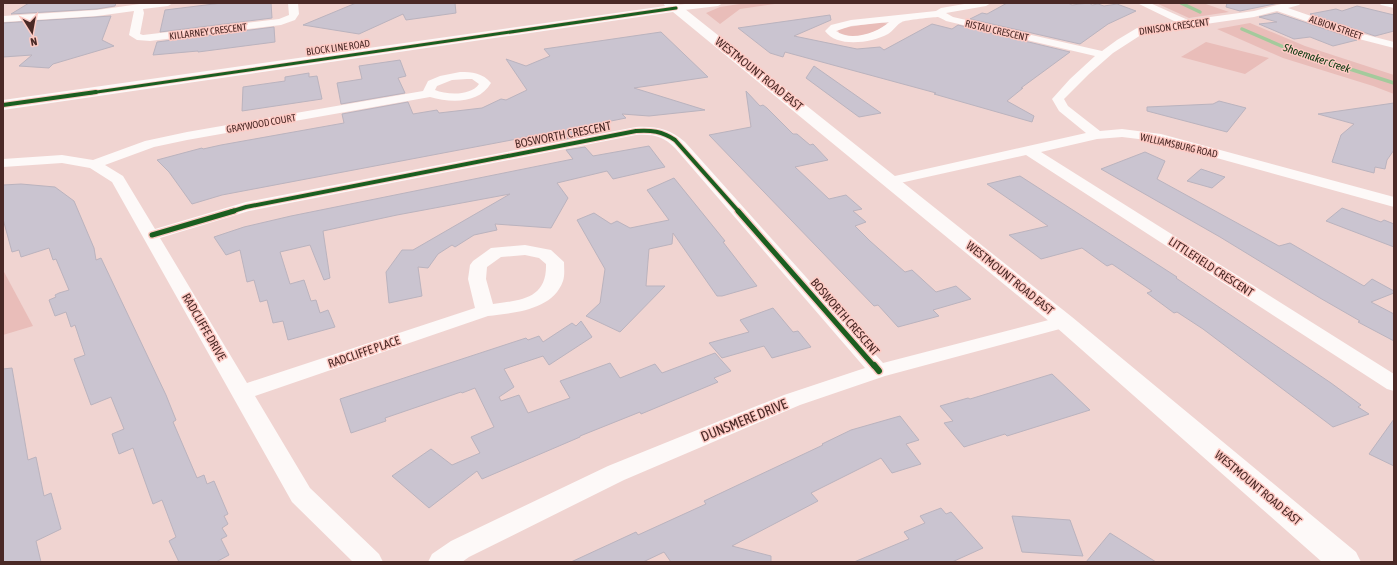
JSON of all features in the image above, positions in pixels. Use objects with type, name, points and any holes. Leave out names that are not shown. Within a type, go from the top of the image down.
[{"type":"main road","name":"BLOCK LINE ROAD","points":[[3,105],[672,6]]},
{"type":"main road","name":"WESTMOUNT ROAD EAST","points":[[672,6],[1064,322],[1345,562]]},
{"type":"street","points":[[3,19],[97,14],[168,3]]},
{"type":"street","name":"KILLARNEY CRESCENT","points":[[138,8],[139,13],[134,35],[141,38],[150,38],[281,22],[294,17],[294,3]]},
{"type":"street","name":"BLOCK LINE ROAD","points":[[672,6],[718,3]]},
{"type":"street","name":"RISTAU CRESCENT","points":[[986,3],[941,11],[940,14],[950,19],[1104,55]]},
{"type":"street","points":[[1142,3],[1188,24]]},
{"type":"street","name":"DINISON CRESCENT","points":[[1097,135],[1063,108],[1058,99],[1067,88],[1104,55],[1133,33],[1141,30],[1188,24],[1278,8],[1294,3]]},
{"type":"street","points":[[1384,3],[1394,5]]},
{"type":"street","name":"ALBION STREET","points":[[1278,8],[1359,36],[1394,45]]},
{"type":"street","points":[[898,19],[881,33],[864,38],[852,39],[839,37],[830,31],[831,28],[837,26],[858,22],[940,14]]},
{"type":"street","name":"GRAYWOOD COURT","points":[[94,164],[150,144],[174,138],[431,93]]},
{"type":"street","name":"BOSWORTH CRESCENT","points":[[152,235],[254,206],[636,131],[652,130],[670,135],[680,145],[879,371]]},
{"type":"street","name":"WILLIAMSBURG ROAD","points":[[891,181],[1097,135],[1122,133],[1156,137],[1394,202]]},
{"type":"street","name":"LITTLEFIELD CRESCENT","points":[[1028,150],[1394,384]]},
{"type":"street","name":"RADCLIFFE DRIVE","points":[[3,163],[62,159],[94,164],[118,179],[152,235],[301,494],[370,562]]},
{"type":"street","name":"RADCLIFFE PLACE","points":[[242,393],[485,311],[520,306],[546,295],[554,282],[555,262],[545,254],[525,250],[497,252],[478,265],[477,279],[485,311]]},
{"type":"street","name":"DUNSMERE DRIVE","points":[[442,562],[460,549],[616,473],[792,400],[879,371],[1064,322]]},
{"type":"shaded area","points":[[746,3],[782,3],[740,9],[720,24],[706,13],[720,7]]},
{"type":"shaded area","points":[[1156,3],[1203,3],[1229,12],[1189,18]]},
{"type":"shaded area","points":[[880,22],[888,24],[865,35],[847,35],[839,33],[838,30],[843,28]]},
{"type":"shaded area","points":[[1250,23],[1305,46],[1394,75],[1394,94],[1283,58],[1217,29]]},
{"type":"shaded area","points":[[1206,42],[1269,58],[1245,74],[1181,57]]},
{"type":"shaded area","points":[[3,270],[33,326],[3,335]]},
{"type":"building","points":[[29,3],[116,3],[115,6],[97,9],[11,14]]},
{"type":"building","points":[[222,3],[271,3],[272,18],[160,32],[165,10]]},
{"type":"building","points":[[356,3],[455,3],[456,13],[406,20],[403,14],[359,34],[303,25]]},
{"type":"building","points":[[1007,3],[1068,3],[1072,5],[1089,3],[1092,5],[1098,4],[1104,6],[1117,4],[1136,11],[1108,24],[1080,44],[970,19],[982,13],[987,14]]},
{"type":"building","points":[[1227,3],[1279,3],[1240,11],[1226,7]]},
{"type":"building","points":[[1357,6],[1394,15],[1394,31],[1375,36],[1310,14],[1336,9],[1342,11]]},
{"type":"building","points":[[1277,13],[1357,40],[1333,46],[1310,37],[1294,39],[1259,24],[1277,22],[1259,17]]},
{"type":"building","points":[[830,15],[831,20],[794,36],[857,49],[880,47],[884,50],[932,24],[952,29],[958,25],[1070,52],[1021,88],[1023,88],[1007,101],[1034,116],[1032,122],[934,94],[936,93],[785,52],[783,57],[770,53],[738,28]]},
{"type":"building","points":[[111,16],[102,40],[114,46],[53,64],[49,68],[19,66],[32,55],[3,57],[3,23]]},
{"type":"building","points":[[274,27],[275,42],[198,52],[153,55],[157,42]]},
{"type":"building","points":[[661,32],[708,77],[634,88],[705,110],[649,116],[622,114],[626,118],[571,129],[577,137],[559,140],[553,133],[538,135],[222,195],[192,204],[169,172],[157,160],[202,148],[344,123],[342,114],[408,102],[413,114],[437,110],[439,113],[482,108],[501,99],[506,100],[527,90],[506,59],[526,66],[550,56],[544,49]]},
{"type":"building","points":[[400,60],[406,76],[398,78],[405,93],[341,104],[337,83],[362,79],[359,66]]},
{"type":"building","points":[[814,66],[881,113],[859,117],[806,78]]},
{"type":"building","points":[[309,73],[309,77],[317,76],[322,99],[242,111],[243,87],[285,81],[285,77]]},
{"type":"building","points":[[746,91],[760,106],[763,105],[767,108],[793,134],[797,134],[810,145],[813,144],[828,160],[795,167],[829,199],[846,195],[862,209],[853,211],[866,222],[855,226],[870,241],[905,272],[912,270],[936,292],[956,286],[971,299],[933,310],[939,316],[898,327],[878,305],[874,306],[709,135],[751,127]]},
{"type":"building","points":[[1219,101],[1246,108],[1227,132],[1147,111],[1147,107],[1213,104]]},
{"type":"building","points":[[1394,103],[1394,150],[1387,160],[1385,169],[1375,167],[1374,173],[1332,162],[1341,135],[1354,124],[1318,114]]},
{"type":"building","points":[[649,146],[665,167],[613,179],[607,171],[557,183],[568,198],[551,228],[495,224],[497,230],[474,235],[455,247],[452,245],[438,254],[428,268],[418,267],[422,296],[389,303],[386,272],[402,250],[413,250],[510,194],[397,215],[323,231],[330,278],[324,280],[310,245],[280,252],[290,284],[304,280],[311,301],[316,300],[320,313],[328,310],[335,327],[288,340],[283,321],[273,323],[267,300],[260,302],[254,280],[247,282],[240,250],[226,255],[214,237],[244,227],[291,216],[573,159],[566,150],[585,147],[593,156]]},
{"type":"building","points":[[1145,152],[1165,161],[1157,179],[1279,246],[1290,243],[1364,286],[1372,279],[1394,291],[1394,293],[1371,302],[1394,314],[1394,341],[1358,322],[1360,321],[1220,237],[1101,169]]},
{"type":"building","points":[[1201,169],[1225,177],[1212,188],[1187,181]]},
{"type":"building","points":[[1020,176],[1177,277],[1176,278],[1331,383],[1361,405],[1358,407],[1369,414],[1333,427],[1203,329],[1177,312],[1174,313],[1147,293],[1152,291],[1112,264],[1107,266],[1082,248],[1041,259],[1009,235],[1048,226],[987,184]]},
{"type":"building","points":[[674,178],[725,241],[723,242],[757,286],[722,296],[717,296],[673,233],[672,244],[649,249],[646,286],[665,286],[620,332],[586,316],[600,303],[605,269],[577,220],[594,213],[611,224],[617,221],[630,228],[669,220],[647,190]]},
{"type":"building","points":[[21,184],[55,187],[74,201],[94,248],[96,260],[101,258],[166,395],[176,420],[173,422],[197,478],[204,475],[207,484],[214,481],[228,514],[224,516],[228,524],[222,528],[227,536],[221,539],[229,555],[216,562],[179,562],[169,541],[176,537],[162,500],[153,504],[133,448],[119,454],[112,434],[124,429],[111,397],[91,405],[74,359],[85,355],[75,325],[71,327],[66,312],[55,316],[49,300],[56,297],[55,295],[59,293],[69,290],[56,259],[53,260],[49,248],[21,257],[19,250],[12,252],[3,219],[3,185]]},
{"type":"building","points":[[1342,208],[1381,222],[1384,220],[1394,224],[1394,247],[1326,221]]},
{"type":"building","points":[[773,308],[793,332],[798,331],[811,347],[772,358],[764,346],[722,358],[709,343],[749,332],[740,320]]},
{"type":"building","points":[[581,321],[592,337],[549,365],[543,356],[504,369],[514,387],[499,397],[501,401],[519,395],[528,413],[570,398],[560,381],[610,363],[620,378],[655,364],[662,373],[715,353],[731,371],[714,378],[718,382],[641,414],[640,412],[580,436],[482,479],[477,471],[429,508],[392,476],[431,449],[452,465],[480,453],[471,437],[494,427],[475,388],[385,418],[386,421],[351,433],[340,399],[526,338],[528,340],[539,336],[543,342],[572,323],[576,326]]},
{"type":"building","points":[[12,368],[28,460],[36,457],[44,496],[51,493],[61,529],[36,541],[41,562],[3,562],[3,369]]},
{"type":"building","points":[[1052,374],[1090,410],[1007,436],[1005,434],[964,447],[944,423],[953,421],[940,406],[968,398],[970,399]]},
{"type":"building","points":[[900,416],[919,440],[906,444],[921,464],[892,473],[881,458],[811,493],[818,501],[732,546],[771,556],[771,562],[671,562],[664,552],[643,562],[571,562],[636,532],[638,535],[706,504],[704,501],[823,445],[822,444],[851,430]]},
{"type":"building","points":[[1394,419],[1394,466],[1369,454]]},
{"type":"building","points":[[941,508],[946,514],[951,512],[983,548],[952,562],[854,562],[909,539],[904,532],[925,523],[920,516]]},
{"type":"building","points":[[1012,516],[1070,520],[1083,556],[1022,552]]},
{"type":"building","points":[[1110,533],[1156,562],[1086,562]]},
{"type":"waterway","name":"Shoemaker Creek","points":[[1181,3],[1200,12]]},
{"type":"waterway","name":"Shoemaker Creek","points":[[1242,29],[1293,51],[1394,83]]},
{"type":"cycle path","points":[[3,105],[676,8]]},
{"type":"cycle path","points":[[152,235],[246,207],[636,131],[655,131],[670,136],[680,145],[879,371]]}]
